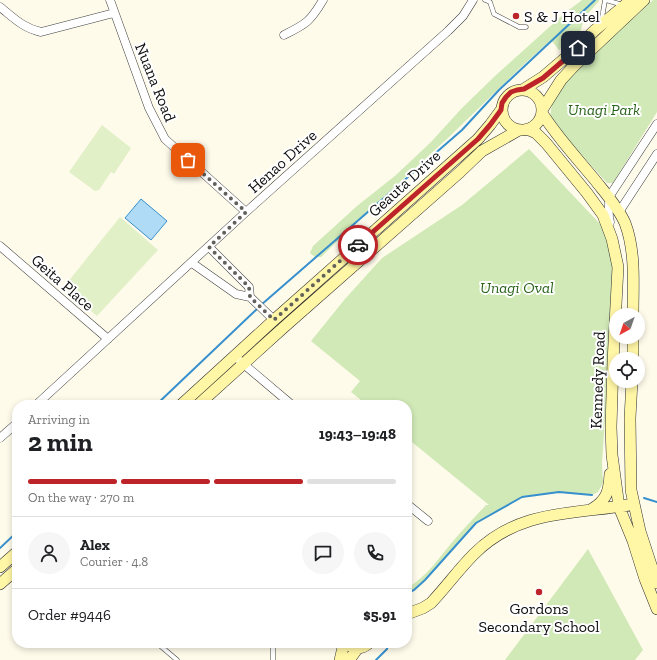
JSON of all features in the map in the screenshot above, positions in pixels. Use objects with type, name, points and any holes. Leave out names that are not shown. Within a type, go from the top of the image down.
[{"type":"main road","name":"Geauta Drive","points":[[187,400],[235,357],[272,317],[478,139],[501,110],[502,103],[511,92],[524,89],[543,78],[578,48],[595,30],[631,0]]},
{"type":"main road","name":"Geauta Drive","points":[[204,400],[482,151],[537,123],[558,84],[570,70],[644,0]]},
{"type":"main road","points":[[524,89],[537,96],[541,103],[542,112],[552,128],[609,197],[625,224],[628,233],[631,256],[633,308]]},
{"type":"main road","points":[[501,110],[502,116],[508,125],[523,130]]},
{"type":"main road","name":"Kennedy Road","points":[[523,130],[536,133],[587,192],[603,215],[612,239],[618,267],[613,362],[611,427],[612,455],[619,506],[657,609]]},
{"type":"main road","points":[[632,388],[630,433],[632,490],[640,531],[657,583]]},
{"type":"main road","points":[[590,510],[601,504],[609,486],[612,455]]},
{"type":"main road","points":[[412,612],[423,608],[431,602],[474,554],[493,539],[512,527],[530,520],[547,516],[634,504]]},
{"type":"main road","points":[[590,510],[613,515],[620,519],[628,529],[633,541]]},
{"type":"main road","points":[[0,567],[12,556]]},
{"type":"main road","points":[[0,584],[12,573]]},
{"type":"main road","points":[[340,660],[344,648]]},
{"type":"main road","points":[[349,660],[358,648]]},
{"type":"street","name":"Nuana Road","points":[[110,0],[149,108],[165,139],[246,212]]},
{"type":"street","points":[[284,35],[302,26],[311,19],[323,0]]},
{"type":"street","name":"Henao Drive","points":[[41,400],[246,212],[448,31],[462,16],[473,0]]},
{"type":"street","points":[[0,8],[23,26],[30,30],[41,32],[114,12]]},
{"type":"street","points":[[612,239],[613,234],[607,214],[610,206],[609,197],[657,124]]},
{"type":"street","points":[[619,212],[657,154]]},
{"type":"street","name":"Geita Place","points":[[0,246],[108,339]]},
{"type":"street","points":[[209,247],[249,287],[250,297]]},
{"type":"street","points":[[192,263],[236,294],[250,297],[272,317]]},
{"type":"street","points":[[235,357],[286,400]]},
{"type":"street","points":[[0,438],[12,427]]},
{"type":"street","points":[[412,508],[428,521]]},
{"type":"lane","points":[[485,0],[490,2],[494,14],[519,27],[526,27]]},
{"type":"lane","points":[[578,48],[579,41],[602,18],[606,0],[622,6],[631,0]]},
{"type":"lane","points":[[163,648],[177,660]]},
{"type":"lane","points":[[272,648],[273,660]]},
{"type":"green space","points":[[582,0],[599,1],[584,18],[581,30],[559,50],[551,40],[321,257],[315,257],[310,253],[313,246],[357,206],[396,175],[431,142],[461,109],[496,75],[565,13]]},
{"type":"green space","name":"Unagi Park","points":[[653,0],[657,0],[657,112],[613,183],[607,183],[552,122],[551,109],[556,96],[572,73]]},
{"type":"green space","points":[[102,125],[131,148],[114,174],[111,172],[99,190],[95,191],[69,172]]},
{"type":"green space","name":"Unagi Oval","points":[[529,149],[603,227],[616,278],[613,308],[609,308],[610,344],[602,464],[603,483],[598,492],[592,495],[559,492],[522,497],[476,524],[425,580],[412,591],[412,584],[433,566],[454,540],[486,505],[489,505],[412,442],[412,400],[361,400],[351,392],[360,381],[311,341],[345,299],[382,258],[462,205]]},
{"type":"green space","points":[[120,217],[158,250],[97,316],[63,288]]},
{"type":"green space","points":[[588,549],[643,650],[635,660],[505,660]]},
{"type":"water","points":[[141,199],[167,221],[151,240],[125,218]]},
{"type":"waterway","points":[[261,305],[462,130],[499,90],[595,0]]},
{"type":"waterway","points":[[161,400],[258,308]]},
{"type":"waterway","points":[[412,591],[425,580],[476,523],[522,497],[559,492],[592,495]]},
{"type":"waterway","points":[[644,498],[657,502]]},
{"type":"waterway","points":[[0,548],[12,537]]},
{"type":"waterway","points":[[376,660],[387,648]]},
{"type":"way so far","points":[[188,160],[246,212],[209,247],[249,287],[250,297],[274,320],[358,245]]},
{"type":"place","name":"S & J Hotel","points":[[516,16]]},
{"type":"place","name":"Gordons Secondary School","points":[[539,592]]},
{"type":"route","points":[[358,245],[478,139],[501,110],[502,103],[511,92],[524,89],[543,78],[578,48]]}]
